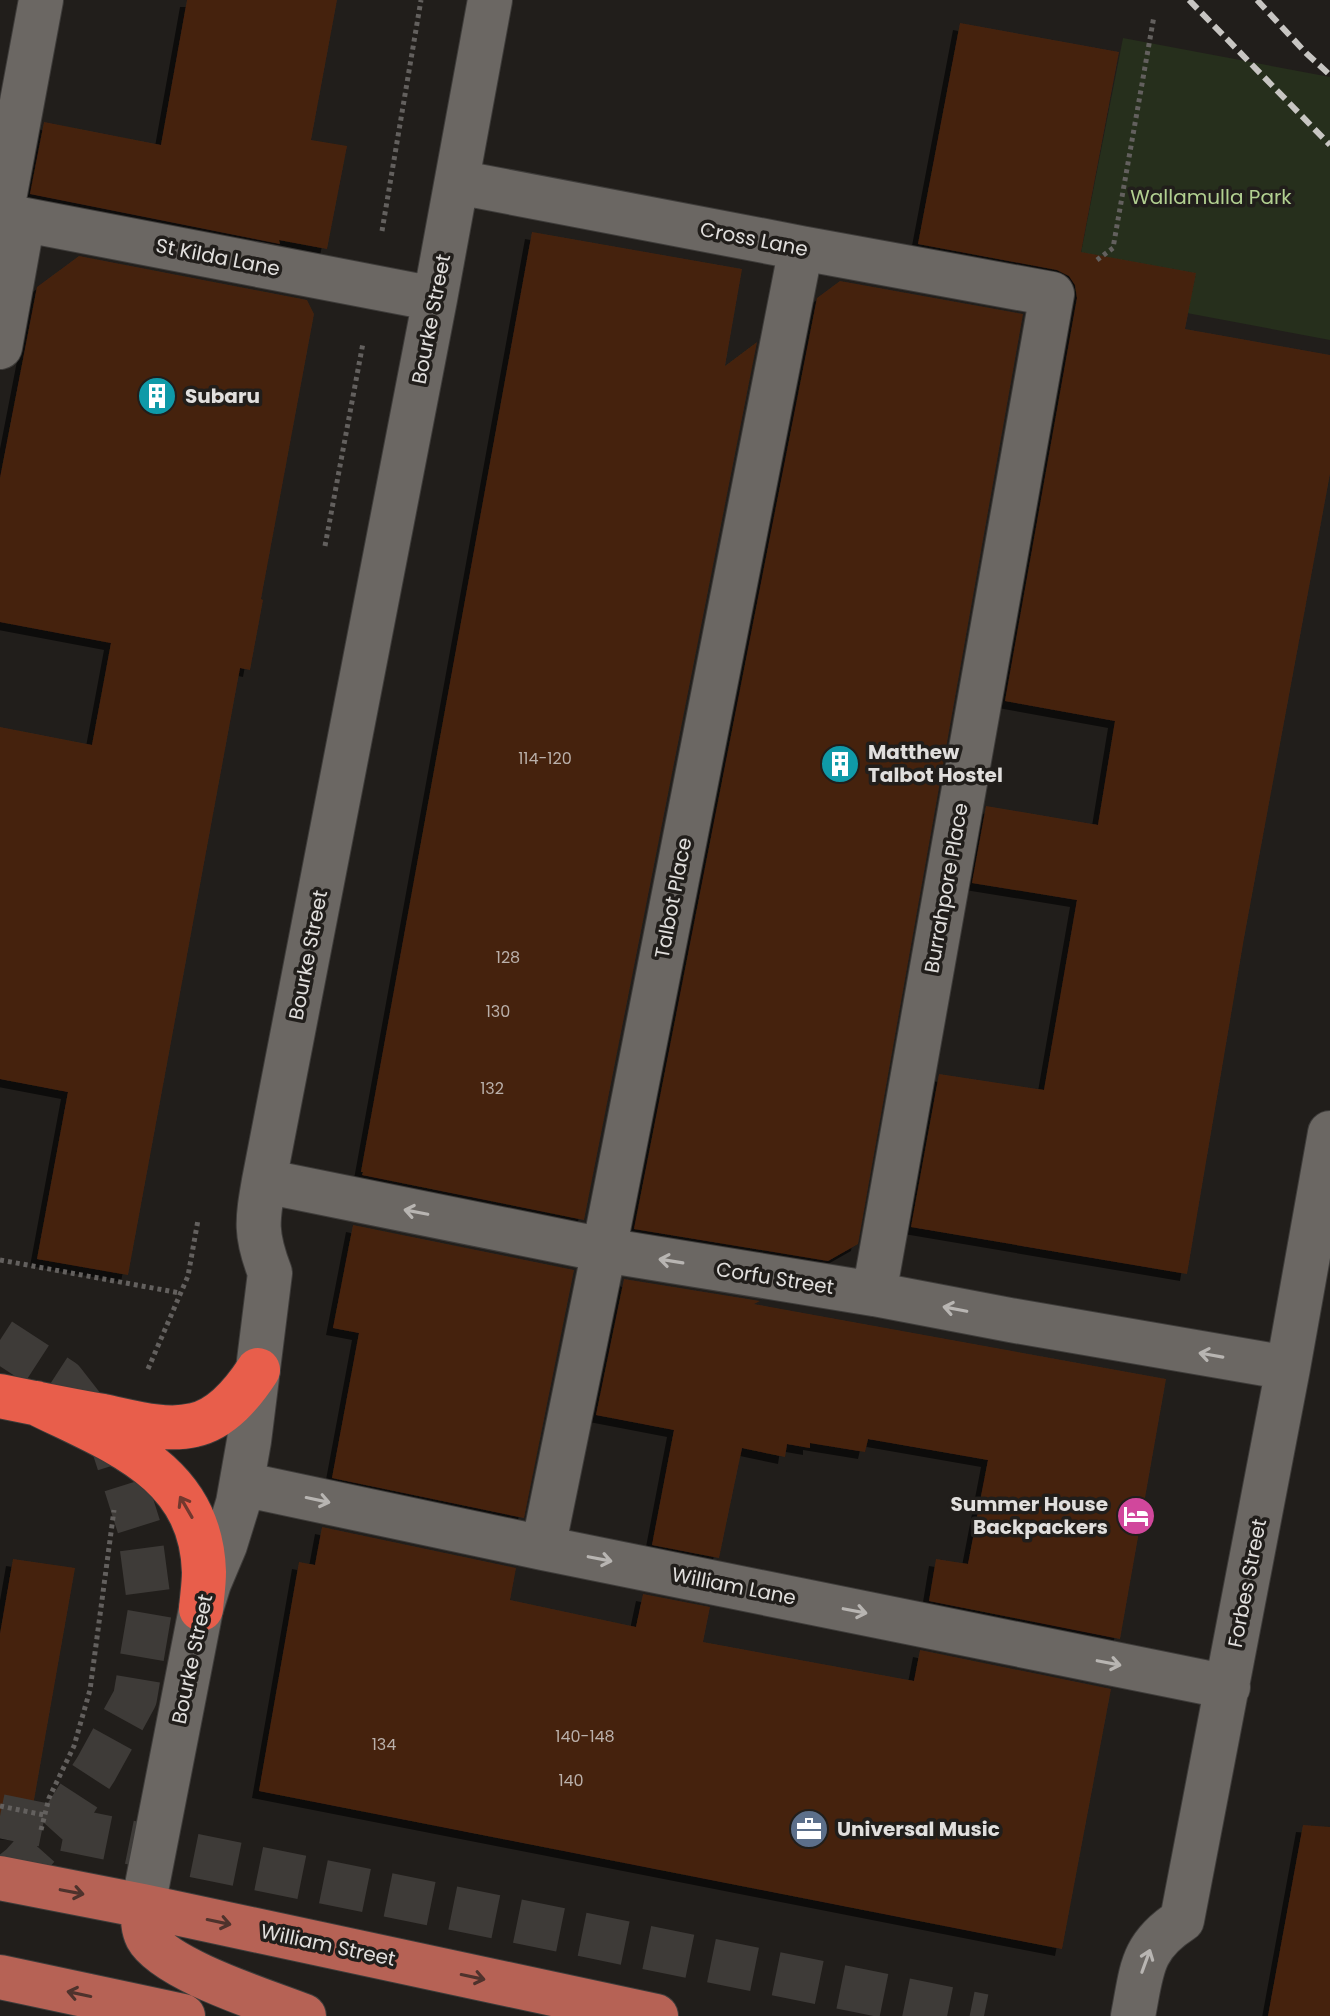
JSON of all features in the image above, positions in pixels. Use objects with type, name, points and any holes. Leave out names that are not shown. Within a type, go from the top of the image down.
[{"type":"highway","points":[[18,1400],[159,1426],[195,1425],[210,1420],[224,1410],[240,1395],[258,1370]]},
{"type":"highway","points":[[18,1400],[126,1448],[154,1467],[171,1485],[186,1504],[196,1527],[204,1575],[201,1609]]},
{"type":"main road","name":"William Street","points":[[0,1878],[656,2016]]},
{"type":"main road","points":[[143,1906],[144,1930],[164,1956],[196,1973],[304,2016]]},
{"type":"main road","points":[[0,1977],[128,2011],[183,2016]]},
{"type":"street","points":[[0,347],[8,217],[41,0]]},
{"type":"street","name":"Bourke Street","points":[[143,1906],[201,1609],[225,1545],[242,1484],[270,1273],[257,1229],[264,1181],[490,0]]},
{"type":"street","name":"Cross Lane","points":[[457,182],[1052,294]]},
{"type":"street","name":"St Kilda Lane","points":[[8,217],[435,299]]},
{"type":"street","name":"Talbot Place","points":[[543,1548],[801,248]]},
{"type":"street","name":"Burrahpore Place","points":[[874,1294],[1052,294]]},
{"type":"street","name":"Forbes Street","points":[[1133,2016],[1148,1952],[1168,1929],[1182,1920],[1288,1368],[1316,1291],[1330,1133]]},
{"type":"street","name":"Corfu Street","points":[[264,1181],[604,1250],[874,1294],[1288,1368]]},
{"type":"street","name":"William Lane","points":[[242,1484],[1228,1687]]},
{"type":"path","points":[[1052,294],[1113,248],[1154,16]]},
{"type":"path","points":[[0,1260],[180,1293]]},
{"type":"path","points":[[148,1371],[188,1276]]},
{"type":"path","points":[[41,1831],[49,1798],[74,1746],[90,1690],[114,1508]]},
{"type":"path","points":[[0,1806],[44,1815]]},
{"type":"green space","name":"Wallamulla Park","points":[[1123,38],[1330,77],[1330,340],[1075,292]]},
{"type":"building","points":[[187,0],[337,0],[311,140],[347,146],[327,249],[279,240],[280,244],[30,194],[44,122],[161,145]]},
{"type":"building","points":[[960,23],[1119,52],[1081,252],[1196,273],[1185,329],[1330,355],[1330,474],[1244,938],[1187,1274],[911,1227],[939,1074],[1044,1090],[1077,900],[972,883],[986,806],[1098,825],[1115,721],[1005,701],[1077,298],[1075,285],[1069,276],[1057,270],[918,244]]},
{"type":"building","points":[[532,232],[742,269],[725,366],[757,342],[584,1220],[362,1175],[361,1172]]},
{"type":"building","points":[[79,256],[307,300],[314,314],[250,670],[240,668],[128,1275],[37,1259],[68,1092],[0,1079],[0,727],[92,745],[111,643],[0,622],[0,478],[37,287]]},
{"type":"building","name":"Matthew Talbot Hostel","points":[[840,281],[1023,314],[858,1244],[828,1261],[634,1229],[817,298]]},
{"type":"building","points":[[353,1225],[574,1270],[524,1518],[332,1478],[359,1333],[333,1328]]},
{"type":"building","points":[[624,1279],[760,1301],[754,1304],[1166,1379],[1120,1639],[929,1601],[936,1559],[968,1564],[988,1460],[868,1439],[865,1452],[810,1443],[810,1448],[787,1444],[785,1457],[742,1448],[719,1558],[652,1545],[674,1430],[596,1415]]},
{"type":"building","points":[[322,1527],[516,1568],[510,1600],[636,1627],[643,1594],[710,1607],[703,1642],[914,1681],[920,1650],[1111,1689],[1062,1949],[259,1791],[299,1562],[315,1565]]},
{"type":"building","points":[[13,1559],[75,1568],[28,1834],[0,1832],[0,1634]]},
{"type":"building","points":[[1303,1825],[1330,1827],[1330,2016],[1268,2016]]},
{"type":"tunnel","points":[[0,1340],[63,1381],[113,1445],[139,1527],[150,1610],[135,1698],[96,1769],[65,1817],[22,1865],[0,1883]]},
{"type":"tunnel","points":[[0,1816],[984,2016]]},
{"type":"railway","points":[[1189,0],[1330,145]]},
{"type":"railway","points":[[1257,0],[1330,75]]},
{"type":"place","name":"Subaru","points":[[157,396]]},
{"type":"place","name":"Matthew Talbot Hostel","points":[[840,764]]},
{"type":"place","name":"Summer House Backpackers","points":[[1136,1516]]},
{"type":"place","name":"Universal Music","points":[[809,1829]]}]
